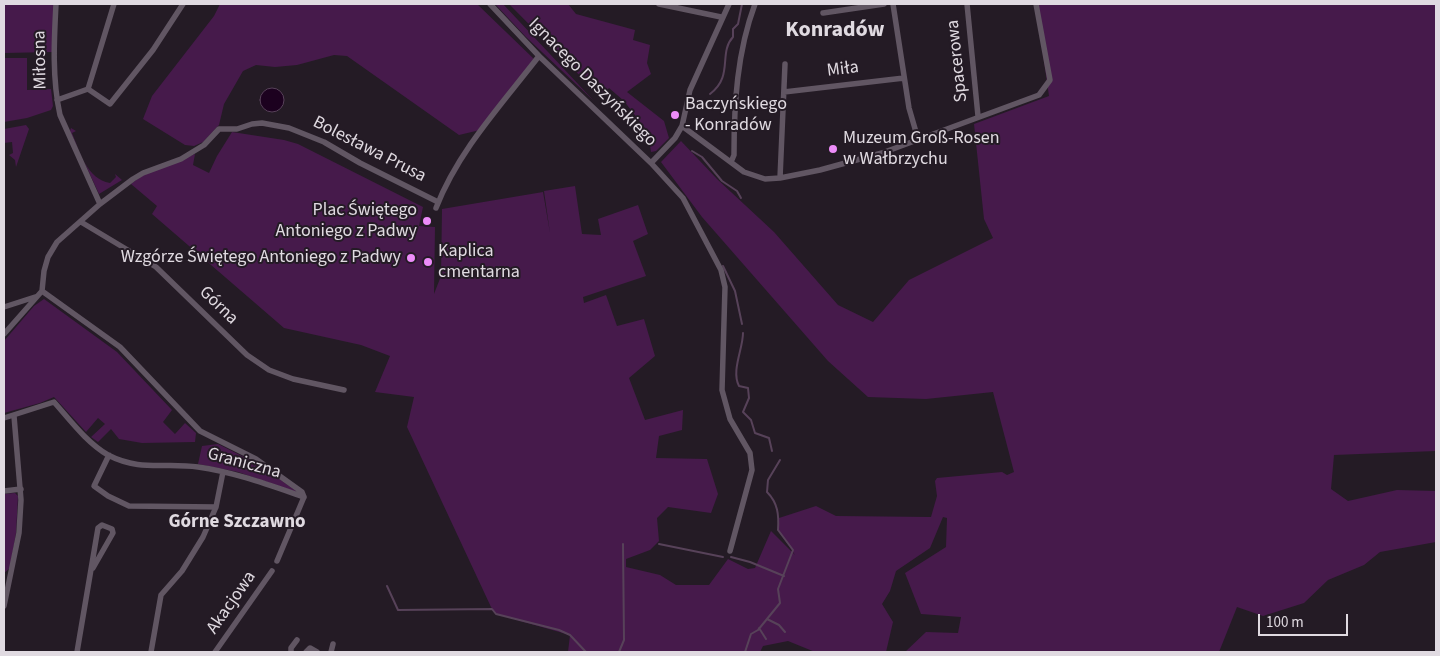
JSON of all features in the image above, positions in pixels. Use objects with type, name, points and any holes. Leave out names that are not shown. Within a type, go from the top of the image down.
[{"type":"street","name":"Miłosna","points":[[56,4],[54,56],[60,115],[100,204]]},
{"type":"street","points":[[88,89],[114,4]]},
{"type":"street","points":[[88,89],[110,104],[152,50],[182,4]]},
{"type":"street","name":"Ignacego Daszyńskiego","points":[[490,4],[539,56],[651,163],[683,198],[720,270],[725,288],[722,390],[730,419],[750,453],[752,470],[730,551]]},
{"type":"street","points":[[659,4],[721,17]]},
{"type":"street","points":[[651,163],[675,138],[682,126],[690,90],[728,4]]},
{"type":"street","points":[[731,162],[734,155],[736,94],[742,42],[754,4]]},
{"type":"street","points":[[823,13],[884,4]]},
{"type":"street","points":[[894,4],[904,78],[918,139]]},
{"type":"street","name":"Spacerowa","points":[[968,4],[978,116]]},
{"type":"street","points":[[682,126],[731,162],[756,177],[780,178],[812,172],[882,153],[1039,95],[1046,89],[1050,80],[1040,35],[1036,4]]},
{"type":"street","name":"Bolesława Prusa","points":[[42,291],[44,270],[52,249],[57,242],[100,204],[143,172],[181,159],[204,145],[219,129],[237,129],[262,123],[289,128],[310,135],[437,205],[461,159],[539,56]]},
{"type":"street","points":[[780,178],[785,64]]},
{"type":"street","name":"Miła","points":[[784,92],[904,78]]},
{"type":"street","points":[[57,100],[88,89]]},
{"type":"street","name":"Górna","points":[[81,222],[156,267],[247,355],[269,370],[293,379],[344,390]]},
{"type":"street","points":[[4,334],[42,291],[120,347],[200,431],[256,459],[302,492],[304,497],[277,561]]},
{"type":"street","points":[[4,307],[35,297]]},
{"type":"street","name":"Graniczna","points":[[4,418],[54,402],[96,447],[109,455],[138,466],[196,466],[223,472],[304,497]]},
{"type":"street","points":[[4,606],[7,576],[19,533],[21,489],[14,416]]},
{"type":"street","points":[[109,455],[94,486],[108,496],[129,506],[216,507]]},
{"type":"street","points":[[150,652],[161,594],[194,554],[203,538],[216,507],[223,472]]},
{"type":"street","points":[[4,491],[21,489]]},
{"type":"street","points":[[77,652],[93,568],[98,528],[102,525],[112,529],[113,533],[93,568]]},
{"type":"street","name":"Akacjowa","points":[[215,652],[272,571]]},
{"type":"street","points":[[291,652],[291,648],[296,640]]},
{"type":"street","points":[[330,652],[334,644]]},
{"type":"street","points":[[308,650],[317,652]]},
{"type":"shaded area","points":[[4,4],[55,4],[53,52],[4,53]]},
{"type":"shaded area","points":[[220,4],[477,4],[534,59],[480,130],[459,135],[347,56],[334,55],[297,65],[275,67],[256,65],[243,71],[224,104],[219,125],[203,142],[194,146],[185,145],[143,119],[152,96],[214,16]]},
{"type":"shaded area","points":[[495,4],[503,4],[594,101],[526,37]]},
{"type":"shaded area","points":[[509,4],[568,4],[576,14],[635,30],[633,40],[650,45],[647,63],[651,74],[627,92],[664,121],[669,138],[656,151],[651,152],[648,132],[624,101],[609,88],[601,97]]},
{"type":"shaded area","points":[[1031,4],[1436,4],[1436,451],[1334,455],[1331,489],[1348,501],[1397,490],[1436,491],[1436,542],[1380,552],[1364,565],[1328,580],[1304,603],[1263,616],[1237,607],[1219,652],[905,652],[926,632],[958,633],[961,617],[921,614],[905,573],[946,547],[947,518],[943,517],[930,548],[896,571],[890,591],[882,604],[893,622],[886,652],[815,652],[788,641],[763,646],[760,652],[568,652],[570,635],[496,614],[491,607],[407,427],[414,397],[375,392],[390,356],[361,345],[284,328],[152,214],[157,206],[131,184],[141,176],[195,154],[193,165],[209,173],[232,132],[298,144],[423,207],[419,226],[435,227],[434,294],[441,276],[442,209],[543,192],[550,233],[544,191],[575,186],[582,234],[601,235],[598,219],[638,205],[648,234],[633,241],[646,276],[583,297],[584,303],[606,295],[617,326],[644,319],[655,356],[629,378],[645,420],[683,410],[682,430],[659,436],[656,458],[707,459],[718,494],[711,513],[668,507],[657,518],[659,541],[650,550],[626,559],[626,567],[660,575],[676,585],[709,585],[728,559],[748,569],[755,568],[771,531],[795,555],[778,530],[779,518],[816,506],[836,516],[931,517],[937,496],[935,481],[937,478],[1002,472],[1007,475],[1014,472],[993,392],[926,399],[868,397],[828,361],[702,217],[661,162],[681,141],[717,179],[774,232],[838,305],[873,322],[909,280],[993,238],[984,219],[974,124],[1049,96],[1036,5]]},
{"type":"shaded area","points":[[4,58],[27,58],[27,90],[51,89],[53,106],[51,110],[27,118],[4,122]]},
{"type":"shaded area","points":[[272,88],[281,91],[284,100],[281,109],[272,112],[263,109],[260,100],[263,91]]},
{"type":"shaded area","points":[[26,125],[29,129],[16,167],[15,160],[9,155],[13,153],[12,142],[4,143],[4,129]]},
{"type":"shaded area","points":[[71,128],[76,131],[72,133],[80,153],[70,131]]},
{"type":"shaded area","points":[[82,158],[95,176],[102,180],[110,183],[116,177],[115,174],[122,180],[99,194]]},
{"type":"shaded area","points":[[44,299],[117,352],[172,410],[163,422],[175,434],[185,423],[196,433],[195,442],[142,443],[119,439],[111,429],[98,442],[91,437],[105,424],[98,418],[86,432],[54,397],[4,413],[4,341],[34,306]]},
{"type":"shaded area","points":[[218,444],[258,464],[299,493],[238,472],[198,464],[202,446]]},
{"type":"shaded area","points":[[15,493],[18,496],[16,533],[10,568],[4,573],[4,494]]},
{"type":"waterway","points":[[710,94],[722,80],[726,50],[733,37],[733,29],[738,24],[742,4]]},
{"type":"waterway","points":[[692,151],[702,157],[722,181],[737,191],[741,198]]},
{"type":"waterway","points":[[723,266],[735,291],[742,324]]},
{"type":"waterway","points":[[743,333],[736,374],[739,386],[748,388],[749,398],[743,412],[751,420],[755,433],[769,438],[772,451]]},
{"type":"waterway","points":[[745,652],[751,634],[758,630],[780,603],[778,589],[793,550],[778,530],[777,509],[774,500],[767,492],[768,480],[780,460]]},
{"type":"waterway","points":[[619,652],[624,640],[623,544]]},
{"type":"waterway","points":[[659,544],[723,557]]},
{"type":"waterway","points":[[731,557],[750,562],[784,576]]},
{"type":"waterway","points":[[387,586],[398,610],[492,609],[496,614],[559,630],[570,635],[586,652]]},
{"type":"waterway","points":[[767,619],[779,625],[785,632]]},
{"type":"waterway","points":[[759,628],[766,639]]},
{"type":"place","name":"Baczyńskiego - Konradów","points":[[675,115]]},
{"type":"place","name":"Muzeum Groß-Rosen w Wałbrzychu","points":[[833,149]]},
{"type":"place","name":"Plac Świętego Antoniego z Padwy","points":[[427,221]]},
{"type":"place","name":"Wzgórze Świętego Antoniego z Padwy","points":[[411,258]]},
{"type":"place","name":"Kaplica cmentarna","points":[[428,262]]},
{"type":"district","name":"Konradów","points":[[835,31]]},
{"type":"district","name":"Górne Szczawno","points":[[237,523]]}]
